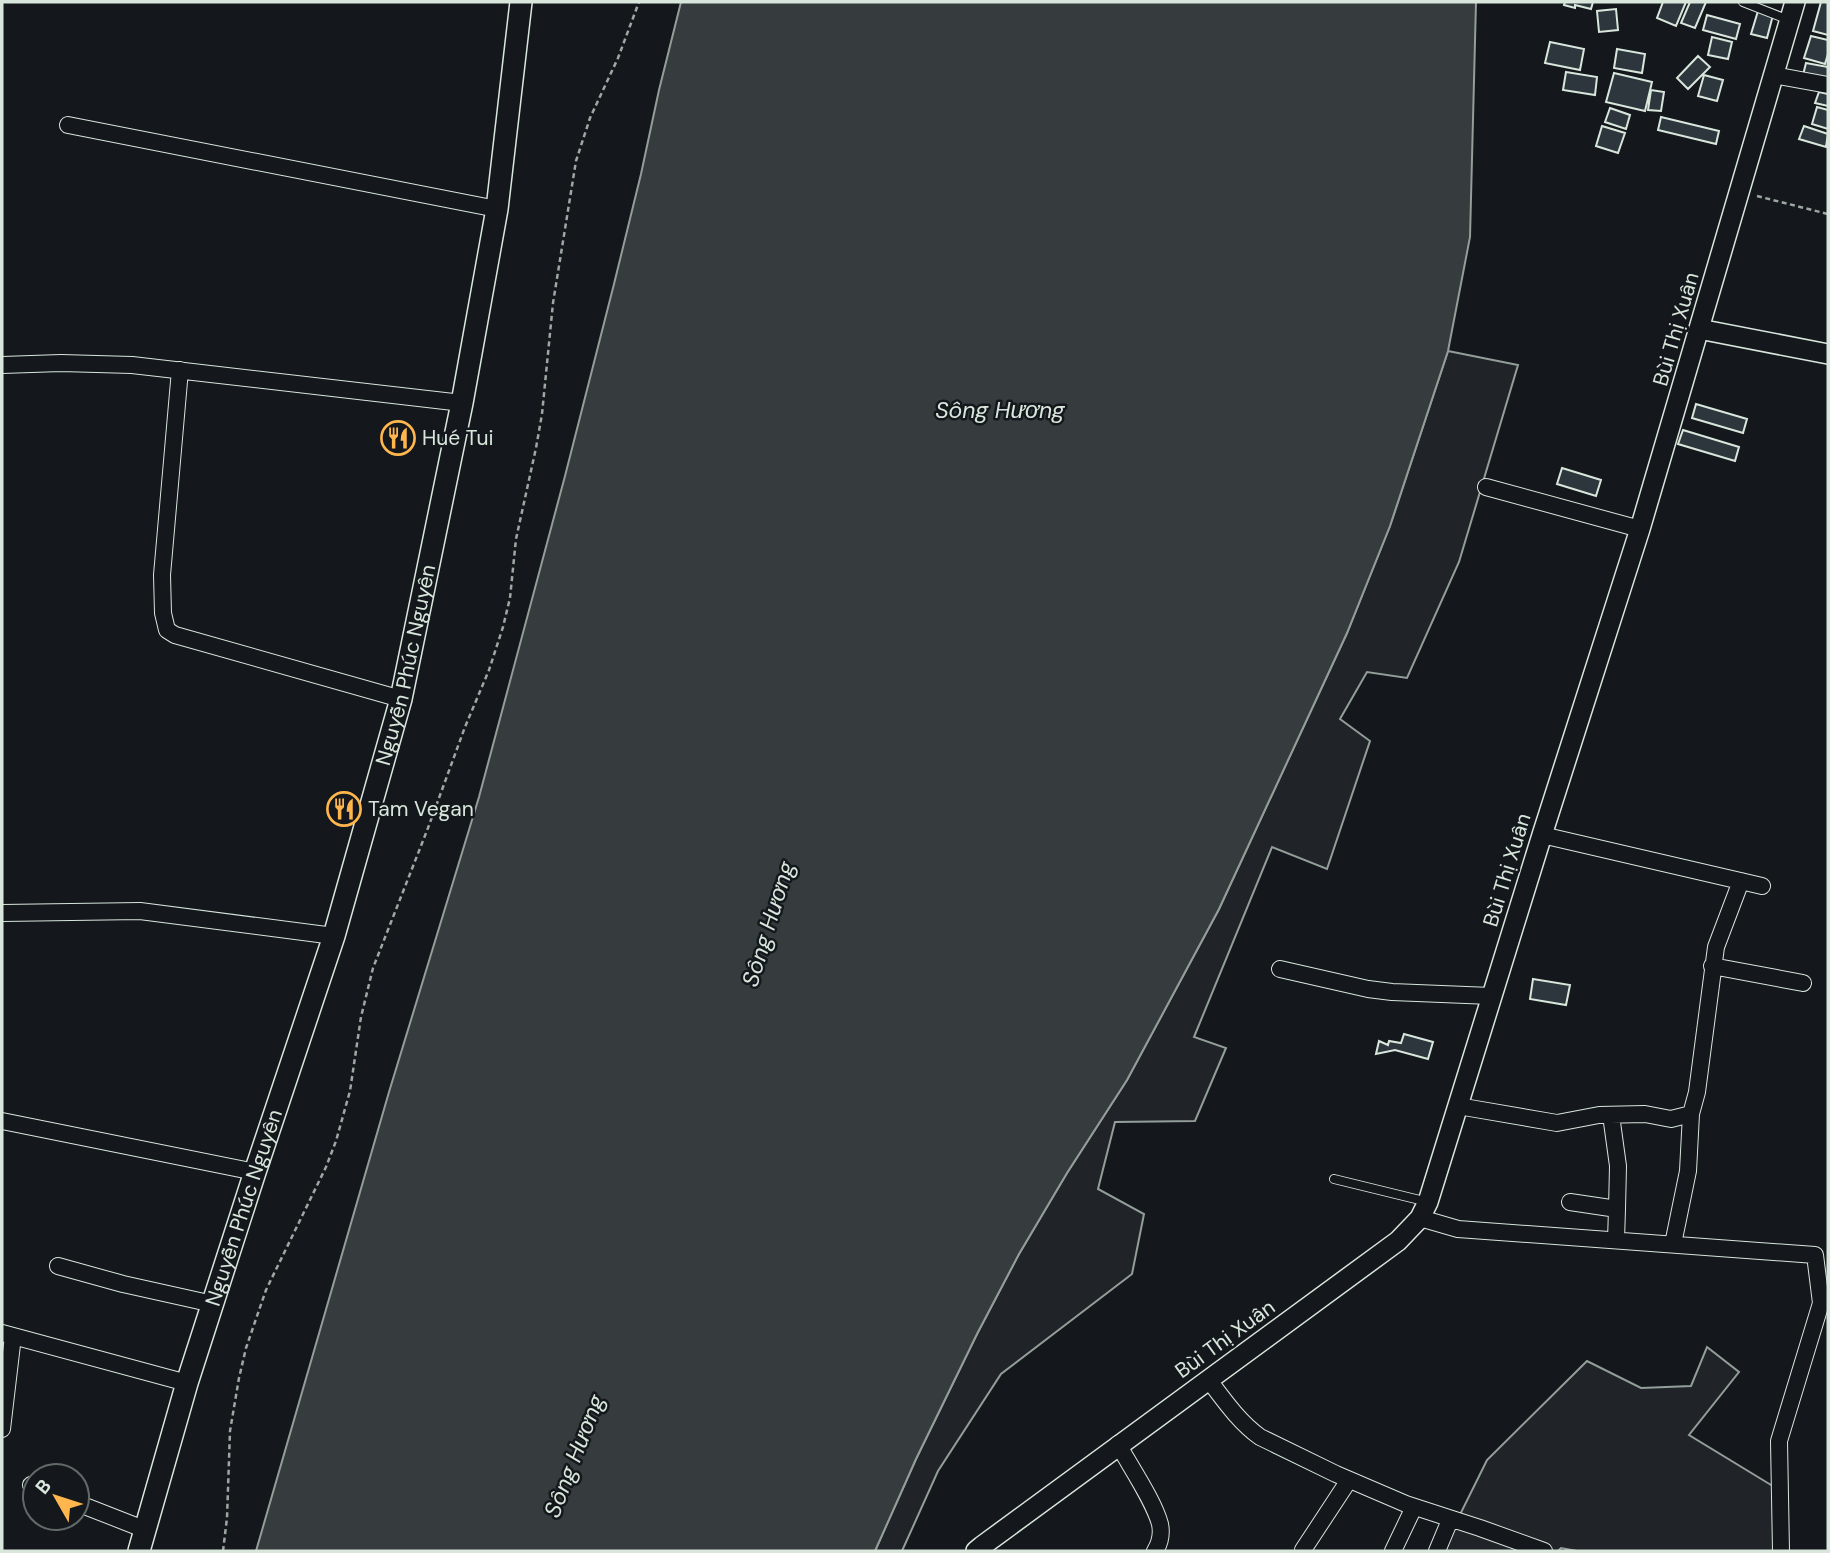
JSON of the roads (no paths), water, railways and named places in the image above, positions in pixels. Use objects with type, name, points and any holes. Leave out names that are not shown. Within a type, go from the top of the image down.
[{"type":"main road","name":"Nguyễn Phúc Nguyên","points":[[139,1551],[187,1383],[334,936],[401,699],[462,403],[497,209],[521,2]]},
{"type":"street","name":"Bùi Thị Xuân","points":[[976,1551],[1118,1444],[1398,1241],[1424,1210],[1640,529],[1792,11]]},
{"type":"street","points":[[1773,75],[1828,85]]},
{"type":"street","points":[[68,125],[497,209]]},
{"type":"street","points":[[1699,329],[1828,354]]},
{"type":"street","points":[[2,365],[132,365],[462,403]]},
{"type":"street","points":[[180,370],[162,575],[163,613],[167,630],[175,635],[401,699]]},
{"type":"street","points":[[1486,487],[1640,529]]},
{"type":"street","points":[[1542,835],[1762,886]]},
{"type":"street","points":[[1673,1244],[1688,1171],[1691,1114],[1711,993],[1712,966],[1724,922],[1741,881]]},
{"type":"street","points":[[2,913],[139,911],[334,936]]},
{"type":"street","points":[[1712,966],[1803,983]]},
{"type":"street","points":[[1280,969],[1349,986],[1392,992],[1491,996]]},
{"type":"street","points":[[1458,1106],[1557,1123],[1611,1115],[1645,1114],[1671,1119],[1691,1114]]},
{"type":"street","points":[[1611,1115],[1618,1167],[1616,1240]]},
{"type":"street","points":[[2,1121],[255,1172]]},
{"type":"street","points":[[1570,1202],[1617,1209]]},
{"type":"street","points":[[1424,1210],[1458,1229],[1822,1255],[1822,1324],[1779,1441],[1781,1551]]},
{"type":"street","points":[[58,1266],[213,1304]]},
{"type":"street","points":[[2,1429],[7,1335],[187,1383]]},
{"type":"street","points":[[1208,1379],[1250,1430],[1260,1437],[1349,1480],[1415,1507],[1544,1551]]},
{"type":"street","points":[[1118,1444],[1155,1511],[1161,1540],[1158,1551]]},
{"type":"street","points":[[1303,1550],[1349,1480]]},
{"type":"street","points":[[1393,1551],[1415,1507]]},
{"type":"street","points":[[91,1508],[146,1530]]},
{"type":"street","points":[[1437,1551],[1450,1520]]},
{"type":"lane","points":[[1743,2],[1792,11]]},
{"type":"lane","points":[[1334,1179],[1424,1210]]},
{"type":"water","name":"Sông Hương","points":[[681,2],[1476,2],[1470,237],[1448,351],[1390,526],[1347,633],[1219,909],[1127,1080],[1019,1254],[916,1459],[875,1551],[256,1551],[389,1092],[479,797],[614,284]]},
{"type":"place","name":"Hué Tui","points":[[398,438]]},
{"type":"place","name":"Tam Vegan","points":[[344,809]]}]
